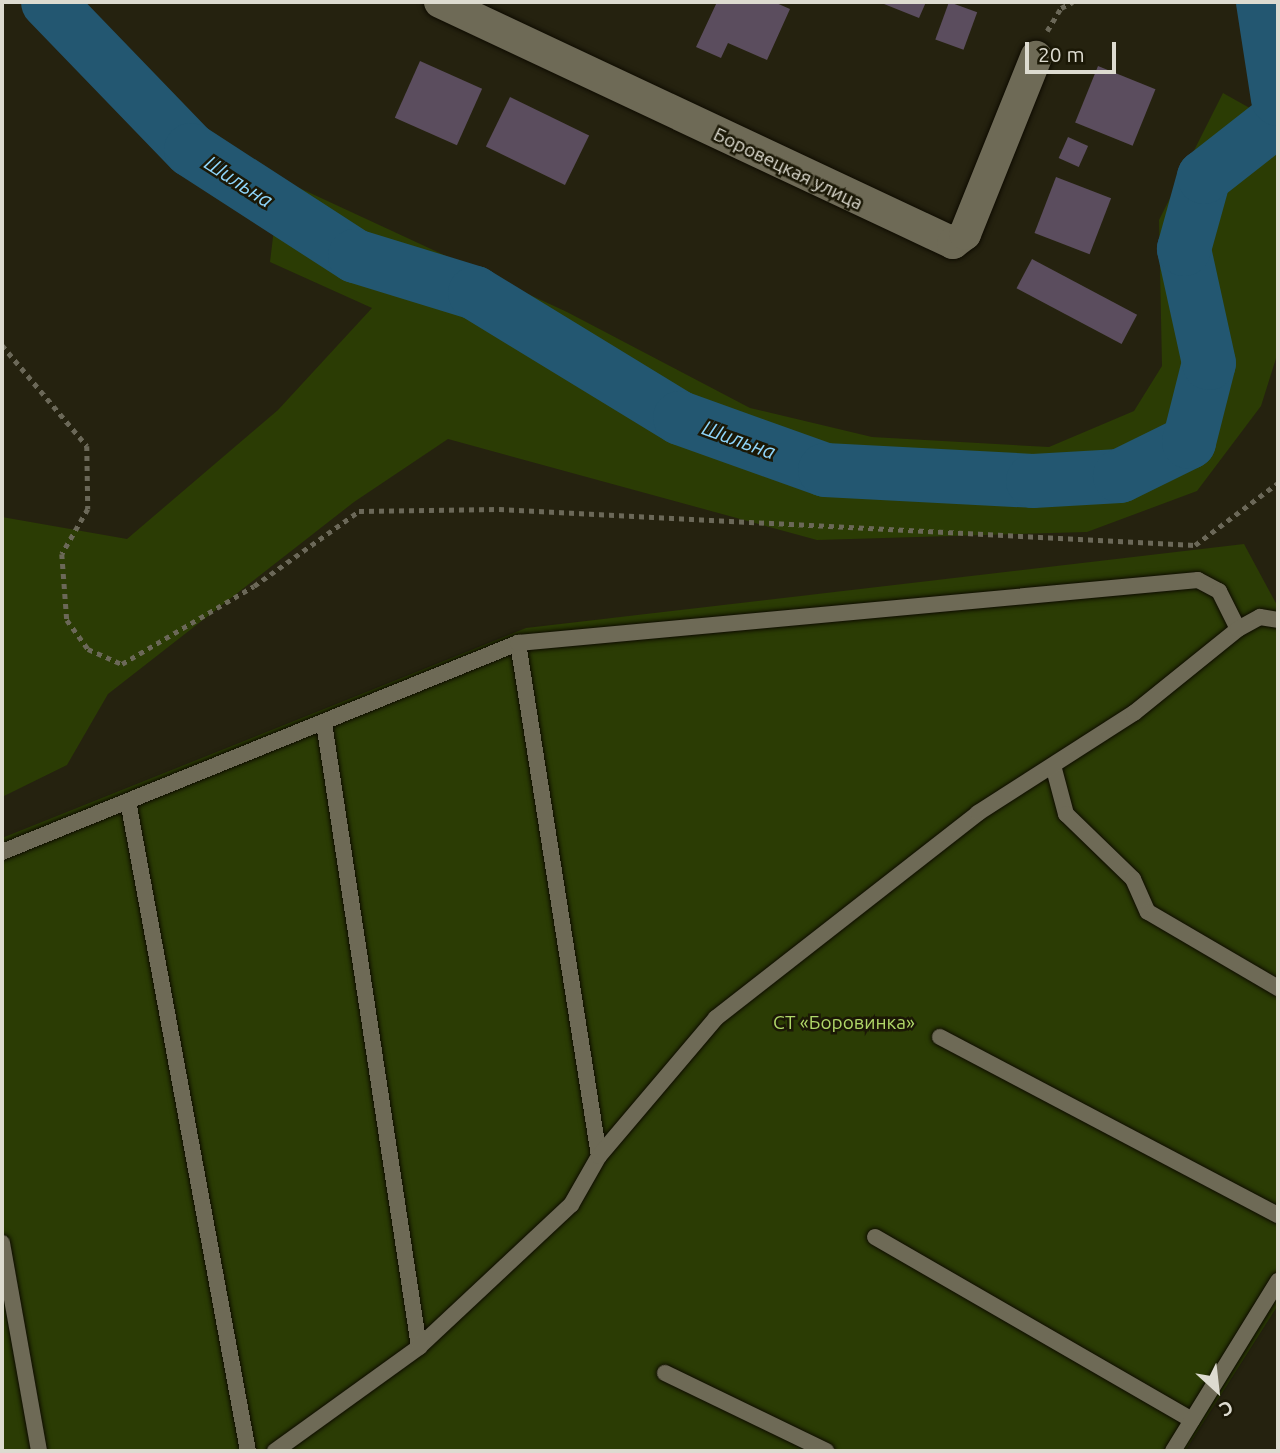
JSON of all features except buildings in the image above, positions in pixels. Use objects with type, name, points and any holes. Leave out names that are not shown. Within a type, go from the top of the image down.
[{"type":"street","name":"Боровецкая улица","points":[[440,2],[953,243],[965,234],[1037,57]]},
{"type":"lane","points":[[2,852],[518,643],[1198,580],[1219,591],[1238,629]]},
{"type":"lane","points":[[275,1451],[419,1347],[570,1205],[599,1156],[716,1018],[978,813],[1054,769],[1238,629],[1260,617],[1278,620]]},
{"type":"lane","points":[[518,643],[599,1156]]},
{"type":"lane","points":[[324,723],[419,1347]]},
{"type":"lane","points":[[1054,769],[1066,814],[1133,879],[1148,912],[1278,988]]},
{"type":"lane","points":[[128,801],[248,1451]]},
{"type":"lane","points":[[940,1037],[1278,1215]]},
{"type":"lane","points":[[875,1237],[1192,1420]]},
{"type":"lane","points":[[2,1244],[39,1451]]},
{"type":"lane","points":[[1173,1451],[1278,1282]]},
{"type":"lane","points":[[665,1373],[825,1451]]},
{"type":"path","points":[[1037,57],[1061,8],[1073,2]]},
{"type":"path","points":[[2,345],[87,446],[88,509],[62,554],[67,620],[88,649],[122,664],[254,586],[359,511],[499,509],[1195,545],[1278,483]]},
{"type":"green space","points":[[1223,93],[1278,124],[1278,352],[1261,406],[1197,491],[1087,532],[817,540],[448,439],[354,502],[108,694],[67,765],[2,797],[2,517],[127,539],[278,410],[372,308],[270,262],[280,179],[567,312],[750,408],[872,437],[1049,447],[1134,411],[1162,366],[1159,220]]},
{"type":"green space","name":"СТ «Боровинка»","points":[[1244,544],[1278,607],[1278,1305],[1185,1451],[2,1451],[2,838],[526,628]]},
{"type":"waterway","name":"Шильна","points":[[48,2],[191,150],[355,256],[475,293],[680,418],[825,470],[1033,481],[1120,476],[1189,442],[1209,363],[1184,249],[1204,177],[1278,119]]},
{"type":"waterway","name":"Шильна","points":[[1263,2],[1278,99]]}]
